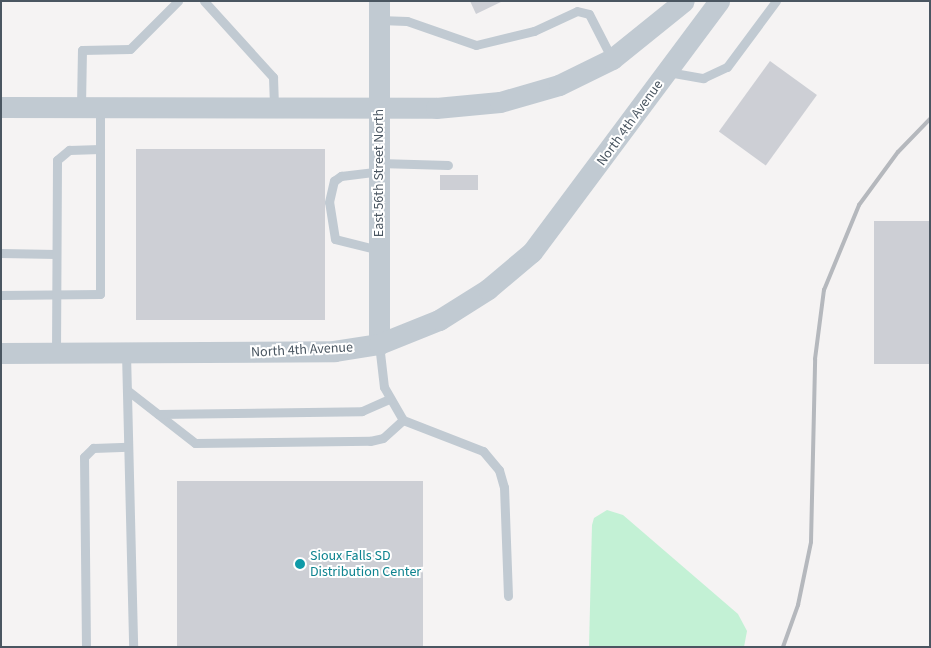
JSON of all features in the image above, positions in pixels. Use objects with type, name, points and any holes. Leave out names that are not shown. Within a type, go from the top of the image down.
[{"type":"street","points":[[1,107],[379,108],[500,102],[559,85],[612,60],[684,1]]},
{"type":"street","name":"North 4th Avenue","points":[[1,353],[306,353],[379,344],[439,320],[512,271],[553,228],[720,1]]},
{"type":"street","name":"East 56th Street North","points":[[379,10],[379,344]]},
{"type":"lane","points":[[1,296],[93,295],[102,289],[100,149],[90,108],[82,50],[130,49],[178,1]]},
{"type":"lane","points":[[204,1],[273,77],[274,108]]},
{"type":"lane","points":[[667,72],[703,78],[727,67],[776,1]]},
{"type":"lane","points":[[379,10],[476,45],[534,31],[577,11],[589,14],[612,60]]},
{"type":"lane","points":[[56,353],[57,160],[69,150],[100,149]]},
{"type":"lane","points":[[379,250],[335,239],[330,202],[334,181],[341,176],[379,167],[448,164]]},
{"type":"lane","points":[[1,253],[56,254]]},
{"type":"lane","points":[[379,344],[389,400],[403,420],[482,450],[499,470],[504,487],[508,596]]},
{"type":"lane","points":[[126,353],[132,647]]},
{"type":"lane","points":[[127,390],[158,414],[183,438],[198,443],[370,441],[383,438],[403,420]]},
{"type":"lane","points":[[158,414],[362,410],[389,400]]},
{"type":"lane","points":[[86,647],[84,457],[93,448],[128,447]]},
{"type":"green space","points":[[607,510],[623,515],[738,614],[747,631],[744,647],[589,647],[592,525],[594,518]]},
{"type":"building","points":[[470,1],[503,1],[476,14]]},
{"type":"building","points":[[770,61],[817,95],[766,165],[719,131]]},
{"type":"building","points":[[136,149],[325,149],[325,320],[136,320]]},
{"type":"building","points":[[440,175],[478,175],[478,190],[440,190]]},
{"type":"building","points":[[874,221],[930,221],[930,364],[874,364]]},
{"type":"building","name":"Sioux Falls SD Distribution Center","points":[[177,481],[423,481],[423,647],[177,647]]},
{"type":"railway","points":[[783,647],[798,605],[811,542],[815,359],[824,290],[859,205],[898,152],[930,119]]},
{"type":"place","name":"Sioux Falls SD Distribution Center","points":[[300,564]]}]
